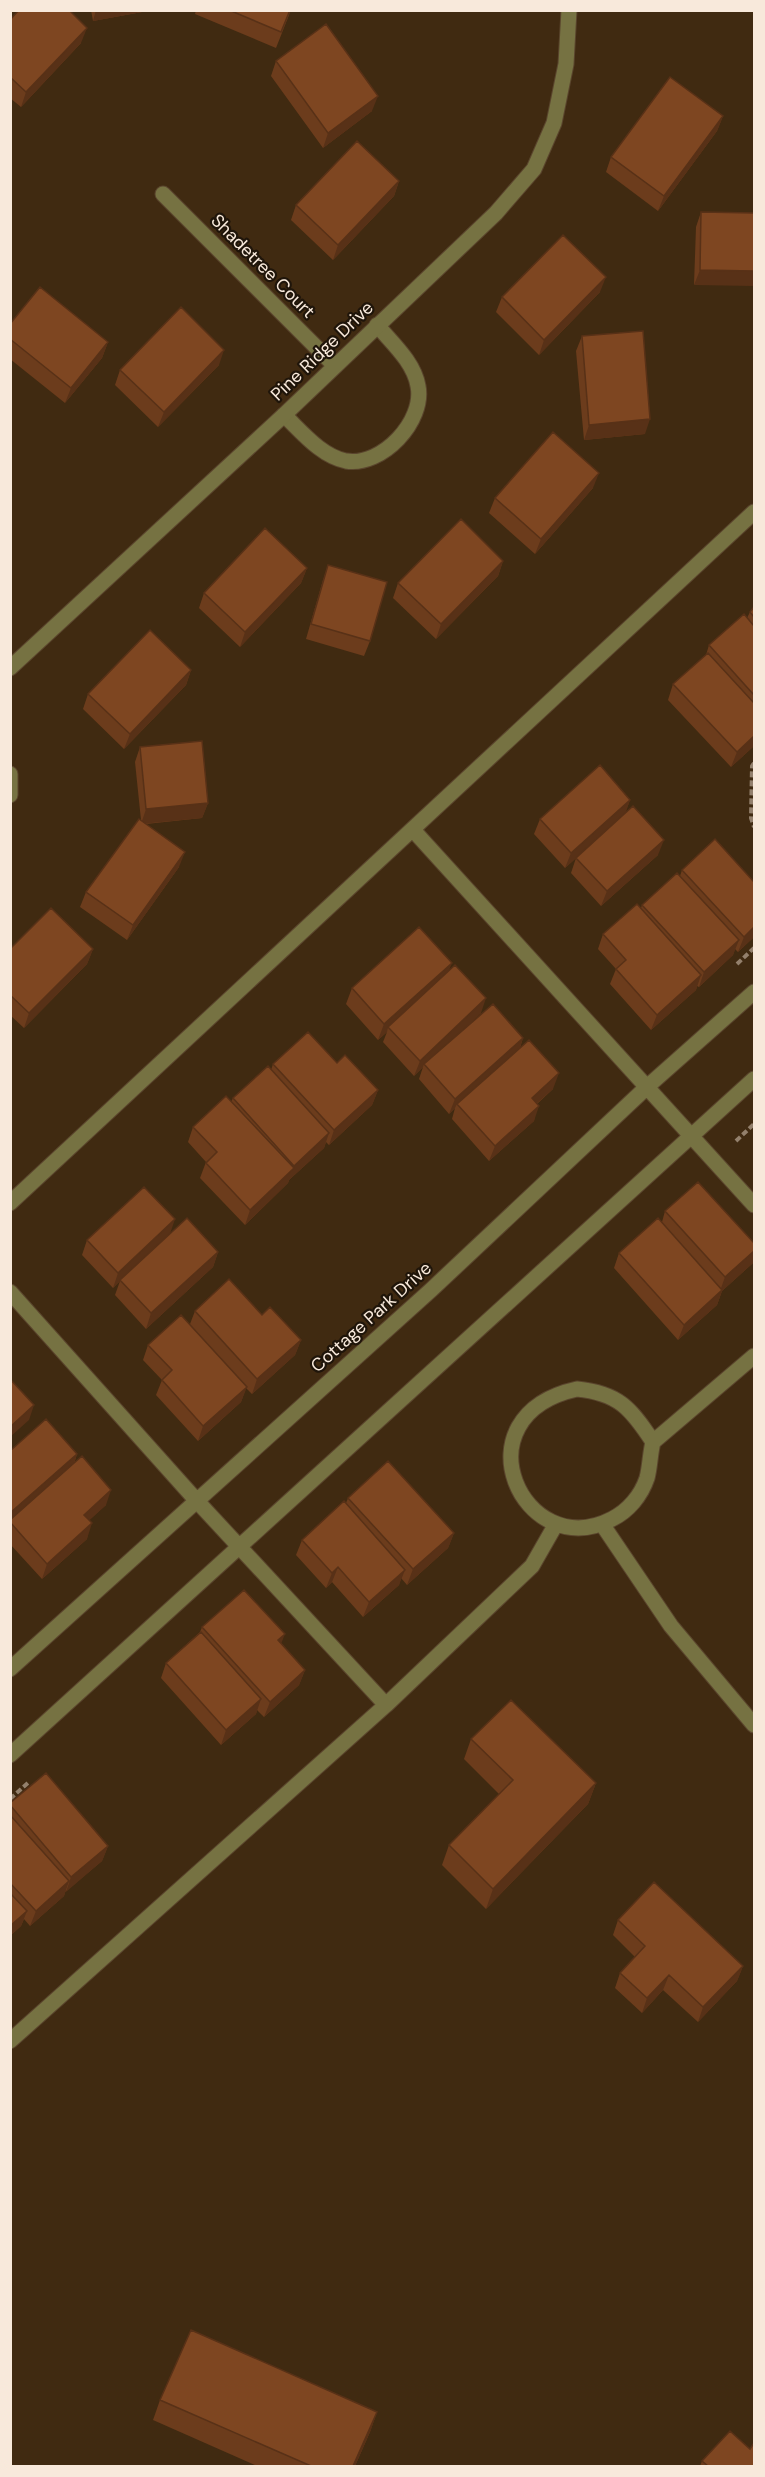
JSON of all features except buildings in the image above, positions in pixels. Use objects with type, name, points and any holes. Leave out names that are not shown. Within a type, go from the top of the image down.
[{"type":"street","name":"Pine Ridge Drive","points":[[10,668],[284,415],[496,213],[534,169],[555,123],[567,64],[569,10]]},
{"type":"street","name":"Shadetree Court","points":[[163,194],[334,365]]},
{"type":"street","points":[[284,415],[331,456],[348,462],[366,459],[386,450],[405,430],[416,410],[418,387],[409,363],[377,325]]},
{"type":"street","points":[[10,1203],[414,831],[754,512]]},
{"type":"street","points":[[10,774],[10,795]]},
{"type":"street","points":[[414,831],[754,1205]]},
{"type":"street","name":"Cottage Park Drive","points":[[10,1669],[431,1290],[648,1086],[754,992]]},
{"type":"street","points":[[10,1755],[754,1079]]},
{"type":"street","points":[[10,1292],[196,1500],[386,1705]]},
{"type":"street","points":[[653,1442],[635,1415],[619,1400],[599,1391],[577,1389],[554,1394],[533,1406],[519,1425],[512,1448],[512,1471],[520,1494],[536,1512],[556,1524],[579,1528],[602,1524],[622,1514],[637,1498],[647,1478],[653,1442],[754,1356]]},
{"type":"street","points":[[10,2041],[386,1705],[531,1566],[556,1524]]},
{"type":"street","points":[[602,1524],[671,1626],[754,1725]]},
{"type":"path","points":[[754,763],[752,766],[751,818],[754,828]]},
{"type":"path","points":[[735,1142],[754,1124]]}]
